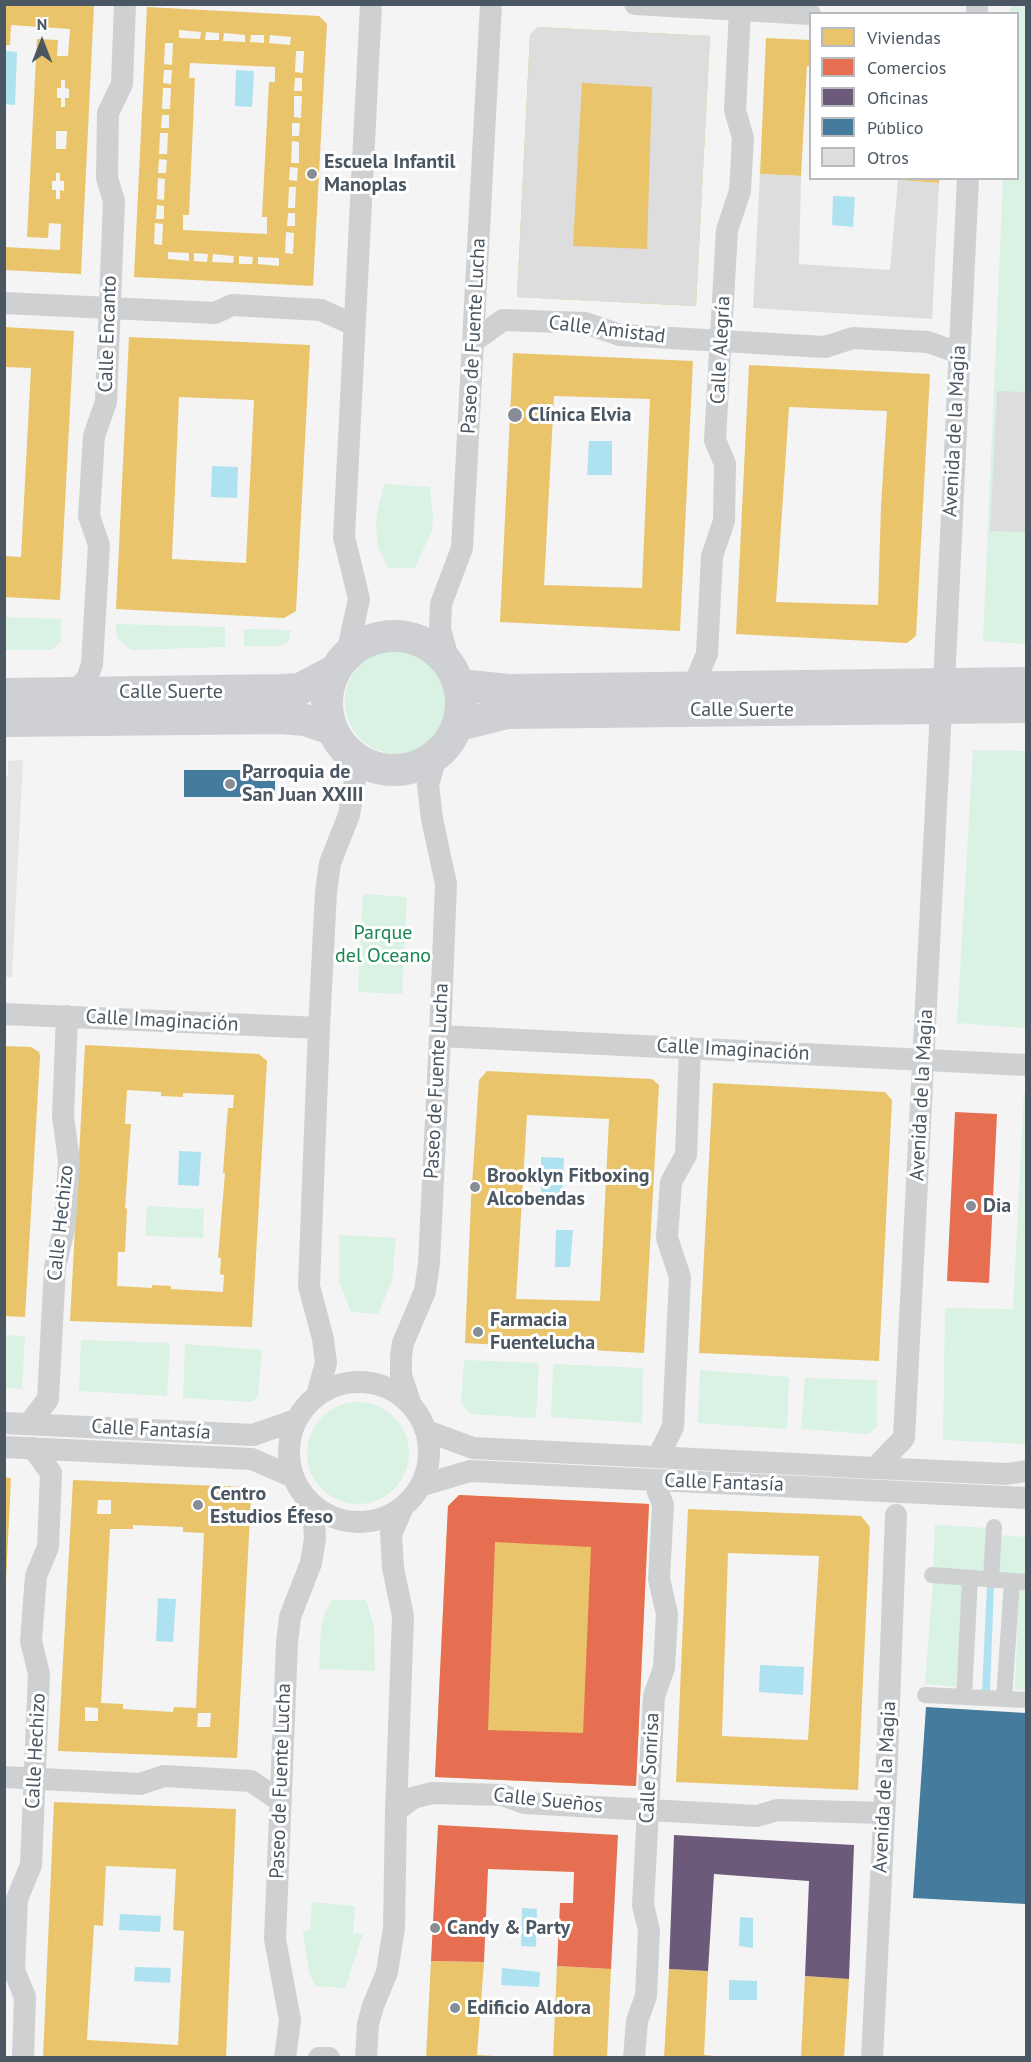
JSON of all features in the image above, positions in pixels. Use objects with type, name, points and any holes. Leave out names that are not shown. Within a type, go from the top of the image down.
[{"type":"main road","points":[[400,635],[427,643],[454,674],[463,705],[459,725],[450,743],[436,757],[408,770],[377,769],[350,754],[336,739],[331,729],[326,703],[328,687],[340,663],[371,639],[400,635]]},
{"type":"main road","name":"Calle Suerte","points":[[4,694],[300,689],[340,663]]},
{"type":"main road","name":"Calle Suerte","points":[[454,674],[508,690],[691,687],[942,696],[1026,707]]},
{"type":"main road","name":"Calle Suerte","points":[[459,725],[507,713],[942,696],[1026,683]]},
{"type":"main road","name":"Calle Suerte","points":[[4,721],[281,718],[305,720],[331,729]]},
{"type":"street","name":"Calle Encanto","points":[[73,693],[87,679],[92,664],[99,545],[89,516],[94,436],[106,402],[114,201],[107,178],[108,113],[122,84],[125,4]]},
{"type":"street","points":[[340,663],[359,599],[344,537],[371,4]]},
{"type":"street","name":"Paseo de Fuente Lucha","points":[[454,674],[440,629],[441,604],[462,548],[491,4]]},
{"type":"street","points":[[635,4],[809,14]]},
{"type":"street","name":"Calle Alegría","points":[[691,687],[707,654],[712,556],[724,520],[725,464],[716,440],[727,230],[740,191],[743,138],[735,110],[740,10]]},
{"type":"street","name":"Avenida de la Magia","points":[[904,1438],[968,180]]},
{"type":"street","points":[[4,303],[215,313],[232,305],[321,310],[354,325]]},
{"type":"street","name":"Calle Amistad","points":[[474,341],[503,320],[585,323],[620,335],[825,347],[853,338],[928,342],[959,353]]},
{"type":"street","points":[[317,1395],[326,1363],[323,1339],[309,1286],[326,892],[330,863],[349,815],[355,780],[350,754]]},
{"type":"street","name":"Paseo de Fuente Lucha","points":[[410,1402],[400,1375],[401,1356],[403,1343],[425,1291],[428,1272],[440,1036],[446,884],[432,819],[428,785],[436,757]]},
{"type":"street","name":"Calle Imaginación","points":[[4,1014],[319,1028]]},
{"type":"street","name":"Calle Hechizo","points":[[29,1424],[48,1399],[55,1267],[65,1225],[69,1161],[63,1116],[68,1016]]},
{"type":"street","name":"Calle Imaginación","points":[[440,1036],[1026,1065]]},
{"type":"street","points":[[658,1457],[673,1427],[680,1277],[667,1238],[671,1182],[686,1155],[690,1048]]},
{"type":"street","points":[[362,1381],[388,1387],[410,1402],[427,1431],[430,1460],[423,1485],[415,1497],[402,1509],[371,1522],[339,1520],[313,1506],[301,1493],[293,1477],[289,1457],[290,1439],[296,1420],[305,1406],[317,1395],[338,1385],[362,1381]]},
{"type":"street","name":"Calle Fantasía","points":[[4,1423],[253,1435],[296,1420]]},
{"type":"street","name":"Calle Fantasía","points":[[427,1431],[473,1448],[658,1457],[875,1479],[927,1493],[1026,1498]]},
{"type":"street","points":[[927,1493],[896,1515],[875,1479],[904,1438],[936,1471]]},
{"type":"street","name":"Calle Fantasía","points":[[4,1447],[252,1459],[293,1477]]},
{"type":"street","name":"Calle Hechizo","points":[[23,2058],[25,1997],[14,1970],[17,1899],[31,1865],[39,1674],[31,1641],[36,1576],[48,1547],[51,1473],[33,1448]]},
{"type":"street","name":"Calle Fantasía","points":[[423,1485],[470,1471],[654,1481],[875,1479],[936,1471],[1007,1474],[1026,1471]]},
{"type":"street","name":"Calle Sonrisa","points":[[634,2058],[637,2021],[646,1996],[649,1930],[643,1905],[654,1696],[664,1668],[667,1614],[660,1579],[663,1505],[654,1481]]},
{"type":"street","name":"Paseo de Fuente Lucha","points":[[285,2058],[290,2020],[275,1939],[287,1642],[290,1617],[311,1563],[315,1539],[313,1506]]},
{"type":"street","points":[[366,2058],[368,2024],[387,1972],[394,1928],[403,1616],[393,1568],[391,1534],[402,1509]]},
{"type":"street","name":"Avenida de la Magia","points":[[872,2058],[896,1515]]},
{"type":"street","points":[[991,1580],[994,1527]]},
{"type":"street","points":[[932,1575],[1019,1581],[1004,1699]]},
{"type":"street","points":[[964,1697],[970,1578]]},
{"type":"street","points":[[925,1695],[1026,1700]]},
{"type":"street","points":[[4,1777],[140,1784],[164,1776],[251,1781],[280,1801]]},
{"type":"street","name":"Calle Sueños","points":[[396,1811],[413,1798],[432,1793],[502,1795],[525,1803],[757,1816],[777,1810],[884,1813]]},
{"type":"street","points":[[319,2058],[329,2058]]},
{"type":"shaded area","points":[[23,760],[12,977],[5,977],[5,776],[8,776],[8,761]]},
{"type":"green space","points":[[1011,5],[1026,5],[1026,644],[983,641],[1003,180],[1019,180],[1019,12],[1010,12]]},
{"type":"green space","points":[[384,484],[430,487],[432,530],[415,568],[388,568],[378,547],[377,513]]},
{"type":"green space","points":[[5,617],[61,619],[61,641],[52,650],[5,650]]},
{"type":"green space","points":[[116,624],[225,627],[225,647],[131,650],[117,638]]},
{"type":"green space","points":[[244,629],[291,630],[289,641],[280,646],[244,646]]},
{"type":"green space","points":[[397,650],[417,654],[434,665],[445,682],[449,702],[445,722],[434,739],[417,750],[397,754],[377,750],[360,739],[349,722],[345,702],[349,682],[360,665],[377,654]]},
{"type":"green space","points":[[973,750],[1026,751],[1026,1028],[957,1023]]},
{"type":"green space","name":"Parque del Oceano","points":[[363,894],[407,897],[402,994],[358,992]]},
{"type":"green space","points":[[1024,1093],[1026,1093],[1026,1444],[943,1440],[945,1308],[1013,1309]]},
{"type":"green space","points":[[147,1206],[204,1209],[203,1238],[145,1236]]},
{"type":"green space","points":[[339,1235],[396,1238],[392,1281],[378,1314],[351,1312],[339,1282]]},
{"type":"green space","points":[[5,1335],[25,1336],[22,1389],[5,1388]]},
{"type":"green space","points":[[81,1340],[170,1343],[167,1396],[79,1391]]},
{"type":"green space","points":[[185,1344],[262,1350],[258,1396],[252,1402],[183,1398]]},
{"type":"green space","points":[[464,1360],[539,1363],[536,1418],[470,1414],[461,1403]]},
{"type":"green space","points":[[553,1364],[643,1368],[642,1423],[551,1417]]},
{"type":"green space","points":[[700,1370],[789,1377],[787,1429],[698,1423]]},
{"type":"green space","points":[[805,1378],[877,1380],[877,1426],[869,1434],[801,1429]]},
{"type":"green space","points":[[358,1402],[377,1406],[394,1417],[405,1434],[409,1453],[405,1472],[394,1489],[377,1500],[358,1504],[339,1500],[322,1489],[311,1472],[307,1453],[311,1434],[322,1417],[339,1406]]},
{"type":"green space","points":[[935,1525],[989,1528],[986,1572],[933,1570]]},
{"type":"green space","points":[[1000,1535],[1026,1537],[1026,1575],[998,1574]]},
{"type":"green space","points":[[933,1580],[962,1584],[956,1687],[925,1684]]},
{"type":"green space","points":[[1019,1586],[1026,1587],[1026,1690],[1015,1689]]},
{"type":"green space","points":[[332,1600],[366,1600],[374,1626],[375,1671],[319,1669],[321,1628]]},
{"type":"green space","points":[[312,1902],[355,1906],[353,1933],[363,1934],[345,1988],[315,1986],[309,1973],[303,1931],[310,1930]]},
{"type":"water","points":[[5,51],[17,52],[15,105],[5,104]]},
{"type":"water","points":[[236,70],[254,71],[252,107],[235,106]]},
{"type":"water","points":[[833,196],[855,197],[853,227],[832,225]]},
{"type":"water","points":[[589,441],[612,441],[612,475],[587,475]]},
{"type":"water","points":[[212,466],[238,467],[237,498],[211,497]]},
{"type":"water","points":[[179,1151],[201,1152],[199,1186],[178,1185]]},
{"type":"water","points":[[541,1157],[564,1158],[562,1199],[541,1198]]},
{"type":"water","points":[[556,1230],[573,1230],[570,1267],[555,1267]]},
{"type":"water","points":[[987,1585],[994,1585],[990,1691],[982,1690]]},
{"type":"water","points":[[158,1598],[176,1599],[173,1642],[156,1641]]},
{"type":"water","points":[[760,1665],[804,1667],[803,1695],[759,1692]]},
{"type":"water","points":[[522,1908],[537,1909],[536,1947],[521,1946]]},
{"type":"water","points":[[120,1914],[161,1916],[160,1932],[119,1930]]},
{"type":"water","points":[[740,1917],[753,1918],[753,1948],[739,1946]]},
{"type":"water","points":[[135,1967],[171,1968],[170,1983],[134,1981]]},
{"type":"water","points":[[502,1968],[540,1972],[539,1987],[501,1985]]},
{"type":"water","points":[[729,1980],[757,1981],[757,2000],[729,2000]]},
{"type":"building: Viviendas","points":[[4,4],[94,5],[81,274],[4,270],[4,247],[60,250],[61,224],[49,223],[48,238],[27,237],[37,39],[58,40],[57,56],[68,56],[70,29],[11,25],[10,45],[4,45]],"holes":[[[61,80],[65,80],[65,88],[69,89],[69,98],[65,98],[65,107],[61,107],[61,98],[57,98],[57,88],[61,88]],[[56,131],[67,131],[66,149],[56,149]],[[56,173],[60,173],[60,181],[64,181],[64,191],[60,190],[60,199],[56,199],[56,190],[52,190],[52,181],[56,181]]]},
{"type":"building: Viviendas","points":[[147,7],[319,16],[327,24],[313,286],[134,277]],"holes":[[[179,30],[201,32],[200,39],[179,38]],[[206,32],[219,33],[219,40],[205,40]],[[224,33],[245,35],[245,42],[223,41]],[[251,35],[264,35],[264,43],[250,42]],[[270,35],[291,37],[290,45],[269,43]],[[165,43],[173,43],[172,65],[164,64]],[[296,51],[304,51],[303,73],[295,72]],[[190,63],[275,67],[275,82],[269,82],[262,217],[267,217],[267,234],[183,230],[183,215],[189,215],[195,78],[189,78]],[[164,70],[172,70],[171,84],[163,83]],[[295,78],[302,78],[302,91],[294,91]],[[163,88],[171,88],[170,109],[162,109]],[[294,96],[302,96],[301,118],[294,117]],[[162,115],[169,115],[169,128],[161,128]],[[292,123],[300,123],[299,136],[292,136]],[[160,133],[168,133],[167,154],[159,154]],[[292,141],[299,142],[299,163],[291,163]],[[159,159],[167,160],[166,173],[158,173]],[[290,167],[298,168],[297,181],[289,180]],[[158,178],[165,179],[164,200],[157,199]],[[289,187],[296,187],[295,208],[288,208]],[[157,205],[164,206],[164,219],[156,219]],[[288,213],[295,213],[295,226],[287,226]],[[155,223],[163,224],[162,245],[154,244]],[[286,232],[294,233],[293,254],[285,253]],[[168,252],[189,253],[189,261],[168,259]],[[194,253],[208,254],[207,262],[194,261]],[[213,254],[234,256],[233,263],[212,262]],[[239,256],[253,257],[252,264],[239,264]],[[258,257],[279,258],[279,266],[258,264]]]},
{"type":"building: Viviendas","points":[[538,27],[710,36],[696,306],[517,297],[530,35]]},
{"type":"building: Viviendas","points":[[766,38],[809,40],[801,176],[760,174]]},
{"type":"building: Viviendas","points":[[896,180],[939,180],[939,183]]},
{"type":"building: Viviendas","points":[[4,327],[74,331],[60,600],[4,597],[4,556],[21,557],[31,368],[4,367]]},
{"type":"building: Viviendas","points":[[129,337],[310,345],[296,611],[284,618],[116,609]],"holes":[[[179,397],[254,400],[246,563],[172,559]]]},
{"type":"building: Viviendas","points":[[513,353],[693,361],[680,631],[500,622]],"holes":[[[554,396],[650,399],[642,588],[544,585]]]},
{"type":"building: Viviendas","points":[[749,365],[930,374],[916,636],[907,643],[736,634]],"holes":[[[789,407],[887,411],[878,605],[776,602]]]},
{"type":"building: Viviendas","points":[[85,1045],[259,1054],[267,1061],[252,1327],[70,1321]],"holes":[[[127,1090],[161,1092],[161,1096],[183,1097],[183,1093],[234,1095],[233,1108],[228,1108],[218,1258],[221,1258],[220,1274],[224,1275],[223,1292],[171,1289],[171,1286],[152,1285],[152,1288],[117,1286],[118,1252],[125,1252],[127,1209],[125,1208],[131,1124],[125,1124]]]},
{"type":"building: Viviendas","points":[[4,1046],[31,1047],[39,1052],[40,1056],[25,1317],[4,1316]]},
{"type":"building: Viviendas","points":[[487,1071],[652,1079],[659,1085],[644,1353],[465,1343],[479,1080]],"holes":[[[527,1115],[609,1119],[600,1301],[516,1299]]]},
{"type":"building: Viviendas","points":[[713,1083],[885,1092],[892,1100],[879,1361],[699,1353]]},
{"type":"building: Viviendas","points":[[4,1477],[11,1478],[6,1581],[4,1581]]},
{"type":"building: Viviendas","points":[[73,1480],[244,1487],[251,1498],[237,1758],[58,1751]],"holes":[[[98,1500],[111,1500],[111,1514],[97,1514]],[[208,1506],[221,1506],[221,1520],[208,1520]],[[133,1525],[183,1527],[183,1532],[204,1533],[196,1708],[174,1707],[173,1712],[123,1709],[123,1704],[101,1703],[110,1529],[133,1529]],[[85,1707],[98,1708],[98,1721],[85,1721]],[[198,1713],[211,1713],[210,1727],[197,1727]]]},
{"type":"building: Viviendas","points":[[459,1495],[649,1504],[636,1786],[435,1777],[448,1506]]},
{"type":"building: Viviendas","points":[[688,1509],[861,1516],[870,1527],[858,1790],[676,1782]],"holes":[[[728,1553],[819,1556],[808,1740],[722,1736]]]},
{"type":"building: Viviendas","points":[[54,1802],[236,1809],[226,2058],[43,2058]],"holes":[[[106,1866],[176,1869],[173,1930],[184,1931],[178,2045],[87,2040],[94,1925],[103,1926]]]},
{"type":"building: Viviendas","name":"Edificio Aldora","points":[[431,1961],[484,1962],[477,2055],[495,2056],[495,2058],[426,2058]]},
{"type":"building: Viviendas","name":"Edificio Aldora","points":[[557,1966],[611,1969],[607,2058],[553,2058]]},
{"type":"building: Viviendas","points":[[669,1969],[708,1971],[704,2055],[715,2056],[715,2058],[664,2058]]},
{"type":"building: Viviendas","points":[[805,1976],[849,1979],[844,2058],[801,2058]]},
{"type":"building: Comercios","points":[[955,1112],[997,1114],[989,1283],[947,1281]]},
{"type":"building: Comercios","points":[[459,1495],[649,1504],[636,1786],[435,1777],[448,1506]],"holes":[[[495,1542],[591,1547],[583,1733],[488,1730]]]},
{"type":"building: Comercios","points":[[438,1825],[618,1835],[611,1969],[557,1966],[560,1903],[573,1903],[574,1872],[488,1869],[484,1962],[431,1961]]},
{"type":"building: Oficinas","points":[[674,1835],[854,1845],[849,1979],[805,1976],[809,1881],[714,1874],[708,1971],[669,1969]]},
{"type":"building: Público","name":"Parroquia de San Juan XXIII","points":[[184,770],[275,770],[275,797],[184,797]]},
{"type":"building: Público","points":[[926,1707],[1026,1713],[1026,1904],[913,1898]]},
{"type":"building: Otros","points":[[538,27],[710,36],[696,306],[517,297],[530,35]],"holes":[[[582,83],[652,87],[647,249],[573,246]]]},
{"type":"building: Otros","points":[[760,174],[801,176],[799,264],[890,270],[898,180],[939,183],[932,319],[753,308]]},
{"type":"building: Otros","points":[[997,391],[1026,392],[1026,532],[990,531]]},
{"type":"place","name":"Escuela Infantil Manoplas","points":[[312,174]]},
{"type":"place","name":"Clínica Elvia","points":[[515,415]]},
{"type":"place","name":"Parroquia de San Juan XXIII","points":[[230,784]]},
{"type":"place","name":"Brooklyn Fitboxing Alcobendas","points":[[475,1187]]},
{"type":"place","name":"Dia","points":[[971,1206]]},
{"type":"place","name":"Farmacia Fuentelucha","points":[[478,1332]]},
{"type":"place","name":"Centro Estudios Éfeso","points":[[198,1505]]},
{"type":"place","name":"Candy & Party","points":[[435,1928]]},
{"type":"place","name":"Edificio Aldora","points":[[455,2008]]}]
